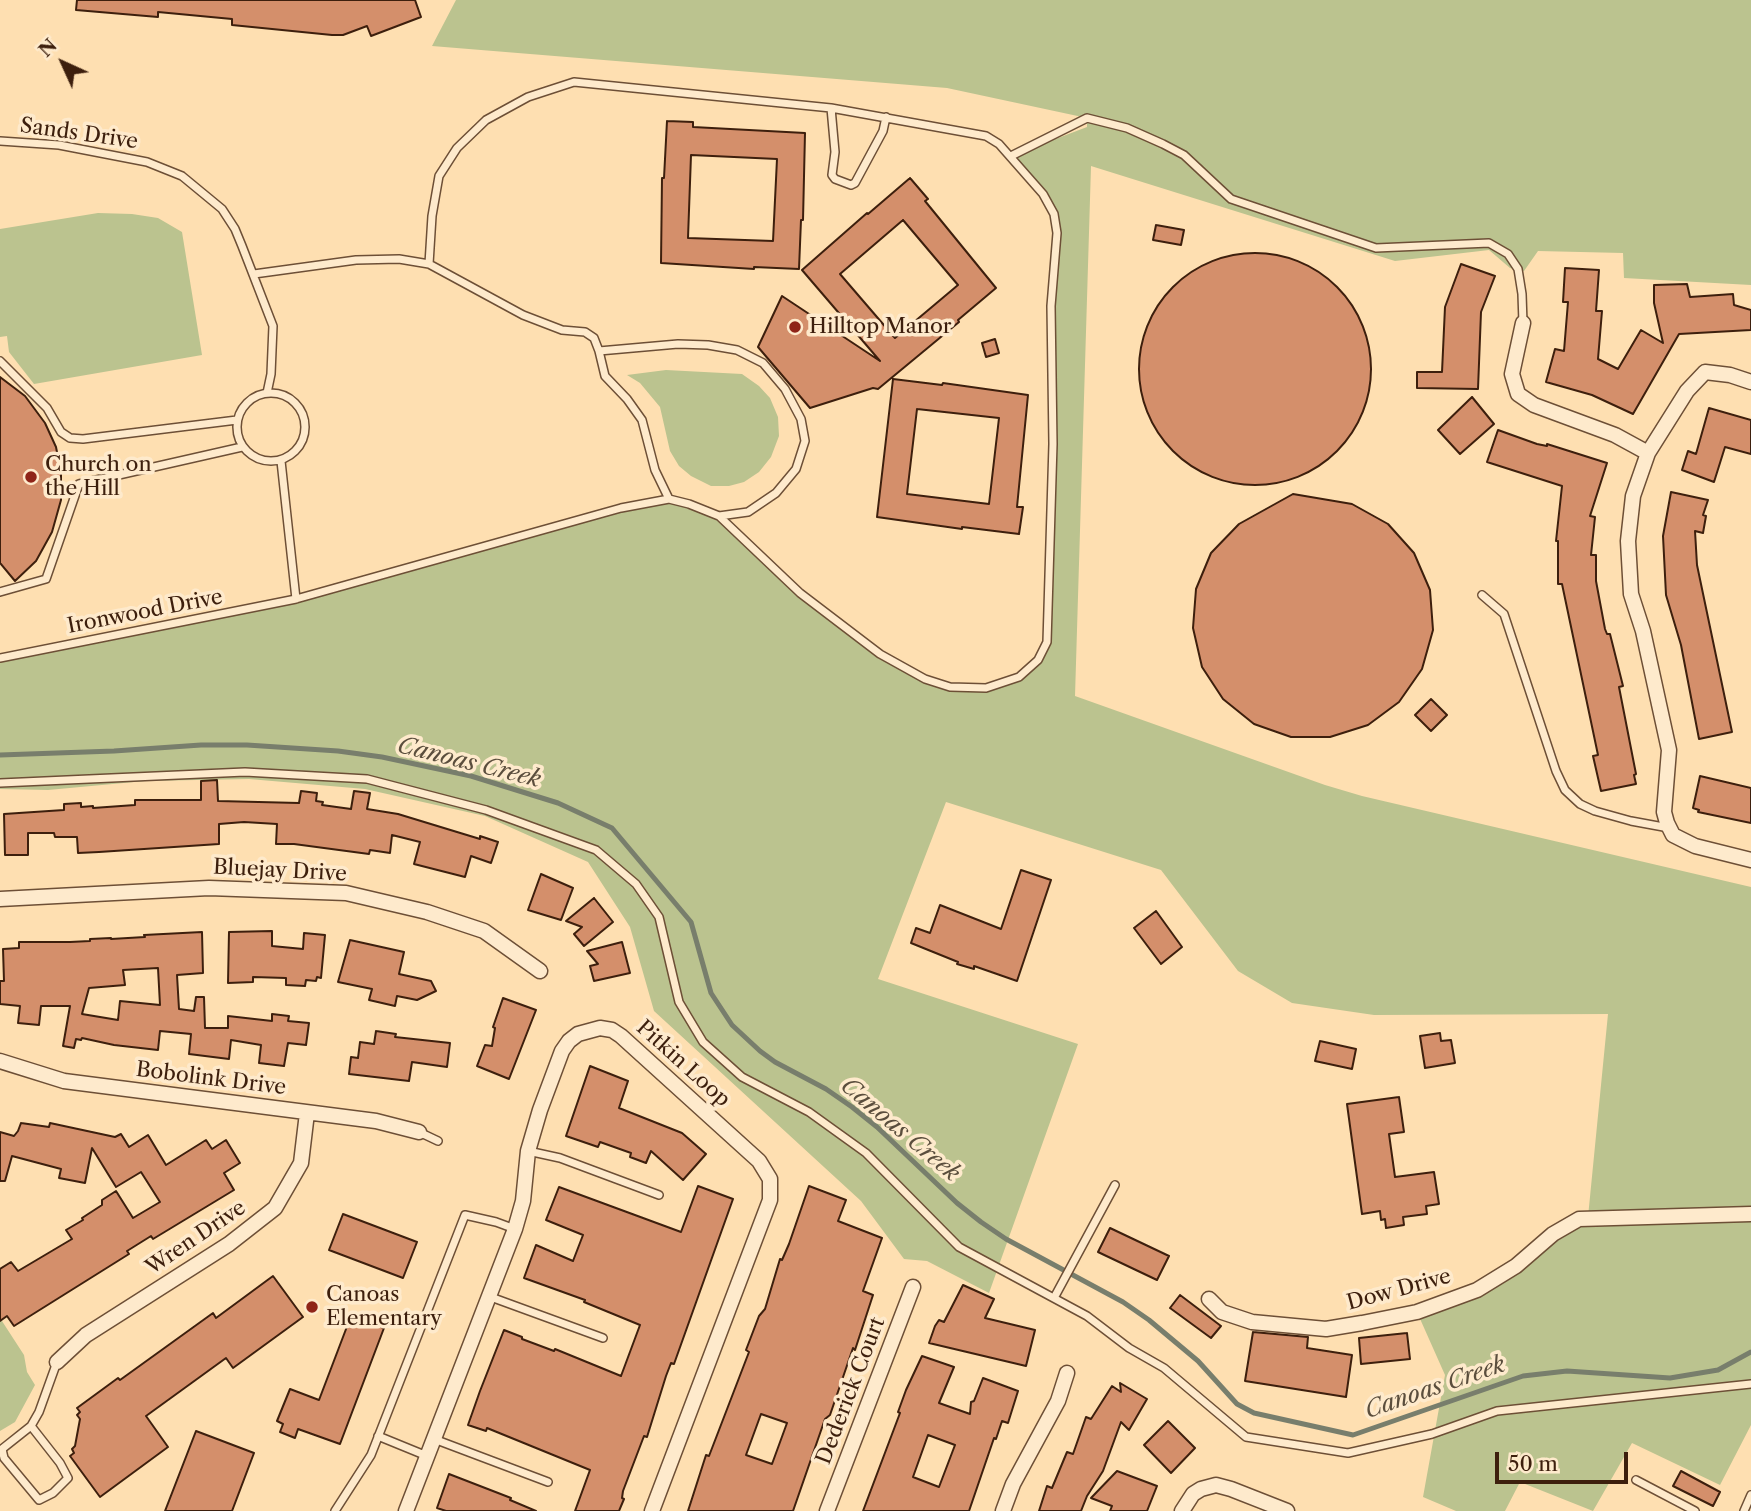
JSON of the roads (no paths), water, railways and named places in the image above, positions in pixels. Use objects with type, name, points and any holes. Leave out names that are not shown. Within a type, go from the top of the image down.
[{"type":"street","points":[[1523,323],[1512,374],[1518,394],[1534,405],[1615,435],[1648,453]]},
{"type":"street","points":[[1751,382],[1730,374],[1705,372],[1687,391],[1648,453],[1633,496],[1628,541],[1631,594],[1643,631],[1669,750],[1664,812],[1672,832],[1695,846],[1751,860]]},
{"type":"street","name":"Bluejay Drive","points":[[0,899],[209,888],[346,893],[427,912],[484,931],[540,971]]},
{"type":"street","name":"Pitkin Loop","points":[[406,1511],[487,1296],[515,1230],[523,1201],[528,1151],[562,1051],[578,1034],[588,1029],[600,1028],[612,1030],[621,1036],[760,1161],[770,1179],[770,1200],[652,1511]]},
{"type":"street","name":"Bobolink Drive","points":[[0,1061],[64,1081],[376,1121],[419,1132]]},
{"type":"street","name":"Wren Drive","points":[[57,1362],[86,1335],[229,1244],[275,1208],[301,1163],[306,1113]]},
{"type":"street","name":"Dow Drive","points":[[1209,1299],[1222,1311],[1252,1322],[1326,1329],[1417,1312],[1477,1290],[1516,1266],[1553,1234],[1579,1219],[1751,1214]]},
{"type":"street","name":"Dederick Court","points":[[827,1511],[913,1287]]},
{"type":"street","points":[[1003,1511],[1013,1484],[1058,1401],[1067,1373]]},
{"type":"street","points":[[1182,1511],[1193,1494],[1216,1485],[1287,1511]]},
{"type":"lane","points":[[254,274],[356,260],[398,258],[429,264],[523,316],[562,330],[584,332],[594,338],[605,376],[642,420],[655,470],[669,499],[719,516],[800,593],[880,654],[925,680],[950,687],[986,688],[1019,677],[1038,660],[1047,642],[1053,444],[1051,306],[1057,233],[1054,214],[1043,194],[999,144],[986,136],[831,108],[573,82],[528,97],[486,120],[457,148],[439,176],[432,216],[429,264]]},
{"type":"lane","points":[[831,108],[835,152],[832,175],[835,179],[851,185],[855,183],[883,131],[886,117]]},
{"type":"lane","points":[[1011,156],[1087,118],[1127,128],[1184,155],[1231,199],[1376,248],[1489,243],[1508,254],[1518,269],[1523,323]]},
{"type":"lane","name":"Sands Drive","points":[[0,141],[59,145],[147,162],[182,176],[222,209],[242,246],[273,326],[271,374],[267,393]]},
{"type":"lane","points":[[599,351],[678,345],[708,345],[737,350],[763,363],[785,389],[802,419],[805,441],[796,469],[776,493],[748,512],[719,516]]},
{"type":"lane","points":[[0,361],[47,408],[61,432],[70,438],[83,439],[237,420]]},
{"type":"lane","points":[[267,393],[285,396],[293,401],[299,407],[306,425],[298,449],[281,461],[259,460],[242,447],[236,429],[240,412],[251,399],[267,393]]},
{"type":"lane","points":[[0,592],[46,579],[79,484],[242,447]]},
{"type":"lane","points":[[281,461],[296,599]]},
{"type":"lane","name":"Ironwood Drive","points":[[0,658],[296,599],[621,508],[669,499]]},
{"type":"lane","points":[[1482,595],[1504,614],[1556,771],[1565,790],[1580,804],[1595,811],[1672,832]]},
{"type":"lane","points":[[0,783],[245,772],[367,779],[486,810],[596,850],[636,884],[659,918],[679,1002],[704,1042],[742,1077],[809,1111],[866,1153],[959,1247],[1055,1296],[1087,1316],[1129,1348],[1164,1368],[1246,1437],[1348,1453],[1432,1434],[1497,1411],[1751,1384]]},
{"type":"lane","points":[[419,1132],[438,1141]]},
{"type":"lane","points":[[528,1151],[560,1158],[659,1195]]},
{"type":"lane","points":[[1055,1296],[1115,1185]]},
{"type":"lane","points":[[335,1511],[371,1455],[465,1215],[496,1222],[515,1230]]},
{"type":"lane","points":[[487,1296],[603,1338]]},
{"type":"lane","points":[[31,1426],[68,1478],[53,1493],[38,1500],[4,1458],[2,1449],[31,1426],[39,1412],[57,1362]]},
{"type":"lane","points":[[378,1436],[427,1456]]},
{"type":"lane","points":[[433,1439],[548,1482]]},
{"type":"lane","points":[[1636,1480],[1695,1511]]},
{"type":"lane","points":[[1744,1511],[1751,1495]]},
{"type":"waterway","name":"Canoas Creek","points":[[0,755],[201,745],[338,751],[382,757],[471,776],[558,803],[612,828],[691,922],[711,993],[732,1025],[760,1051],[852,1107],[981,1222],[1006,1239],[1123,1302],[1149,1320],[1198,1361],[1237,1404],[1254,1413],[1353,1435],[1523,1376],[1567,1371],[1670,1378],[1718,1370],[1751,1352]]},
{"type":"place","name":"Hilltop Manor","points":[[795,327]]},
{"type":"place","name":"Church on the Hill","points":[[31,477]]},
{"type":"place","name":"Canoas Elementary","points":[[312,1307]]}]
